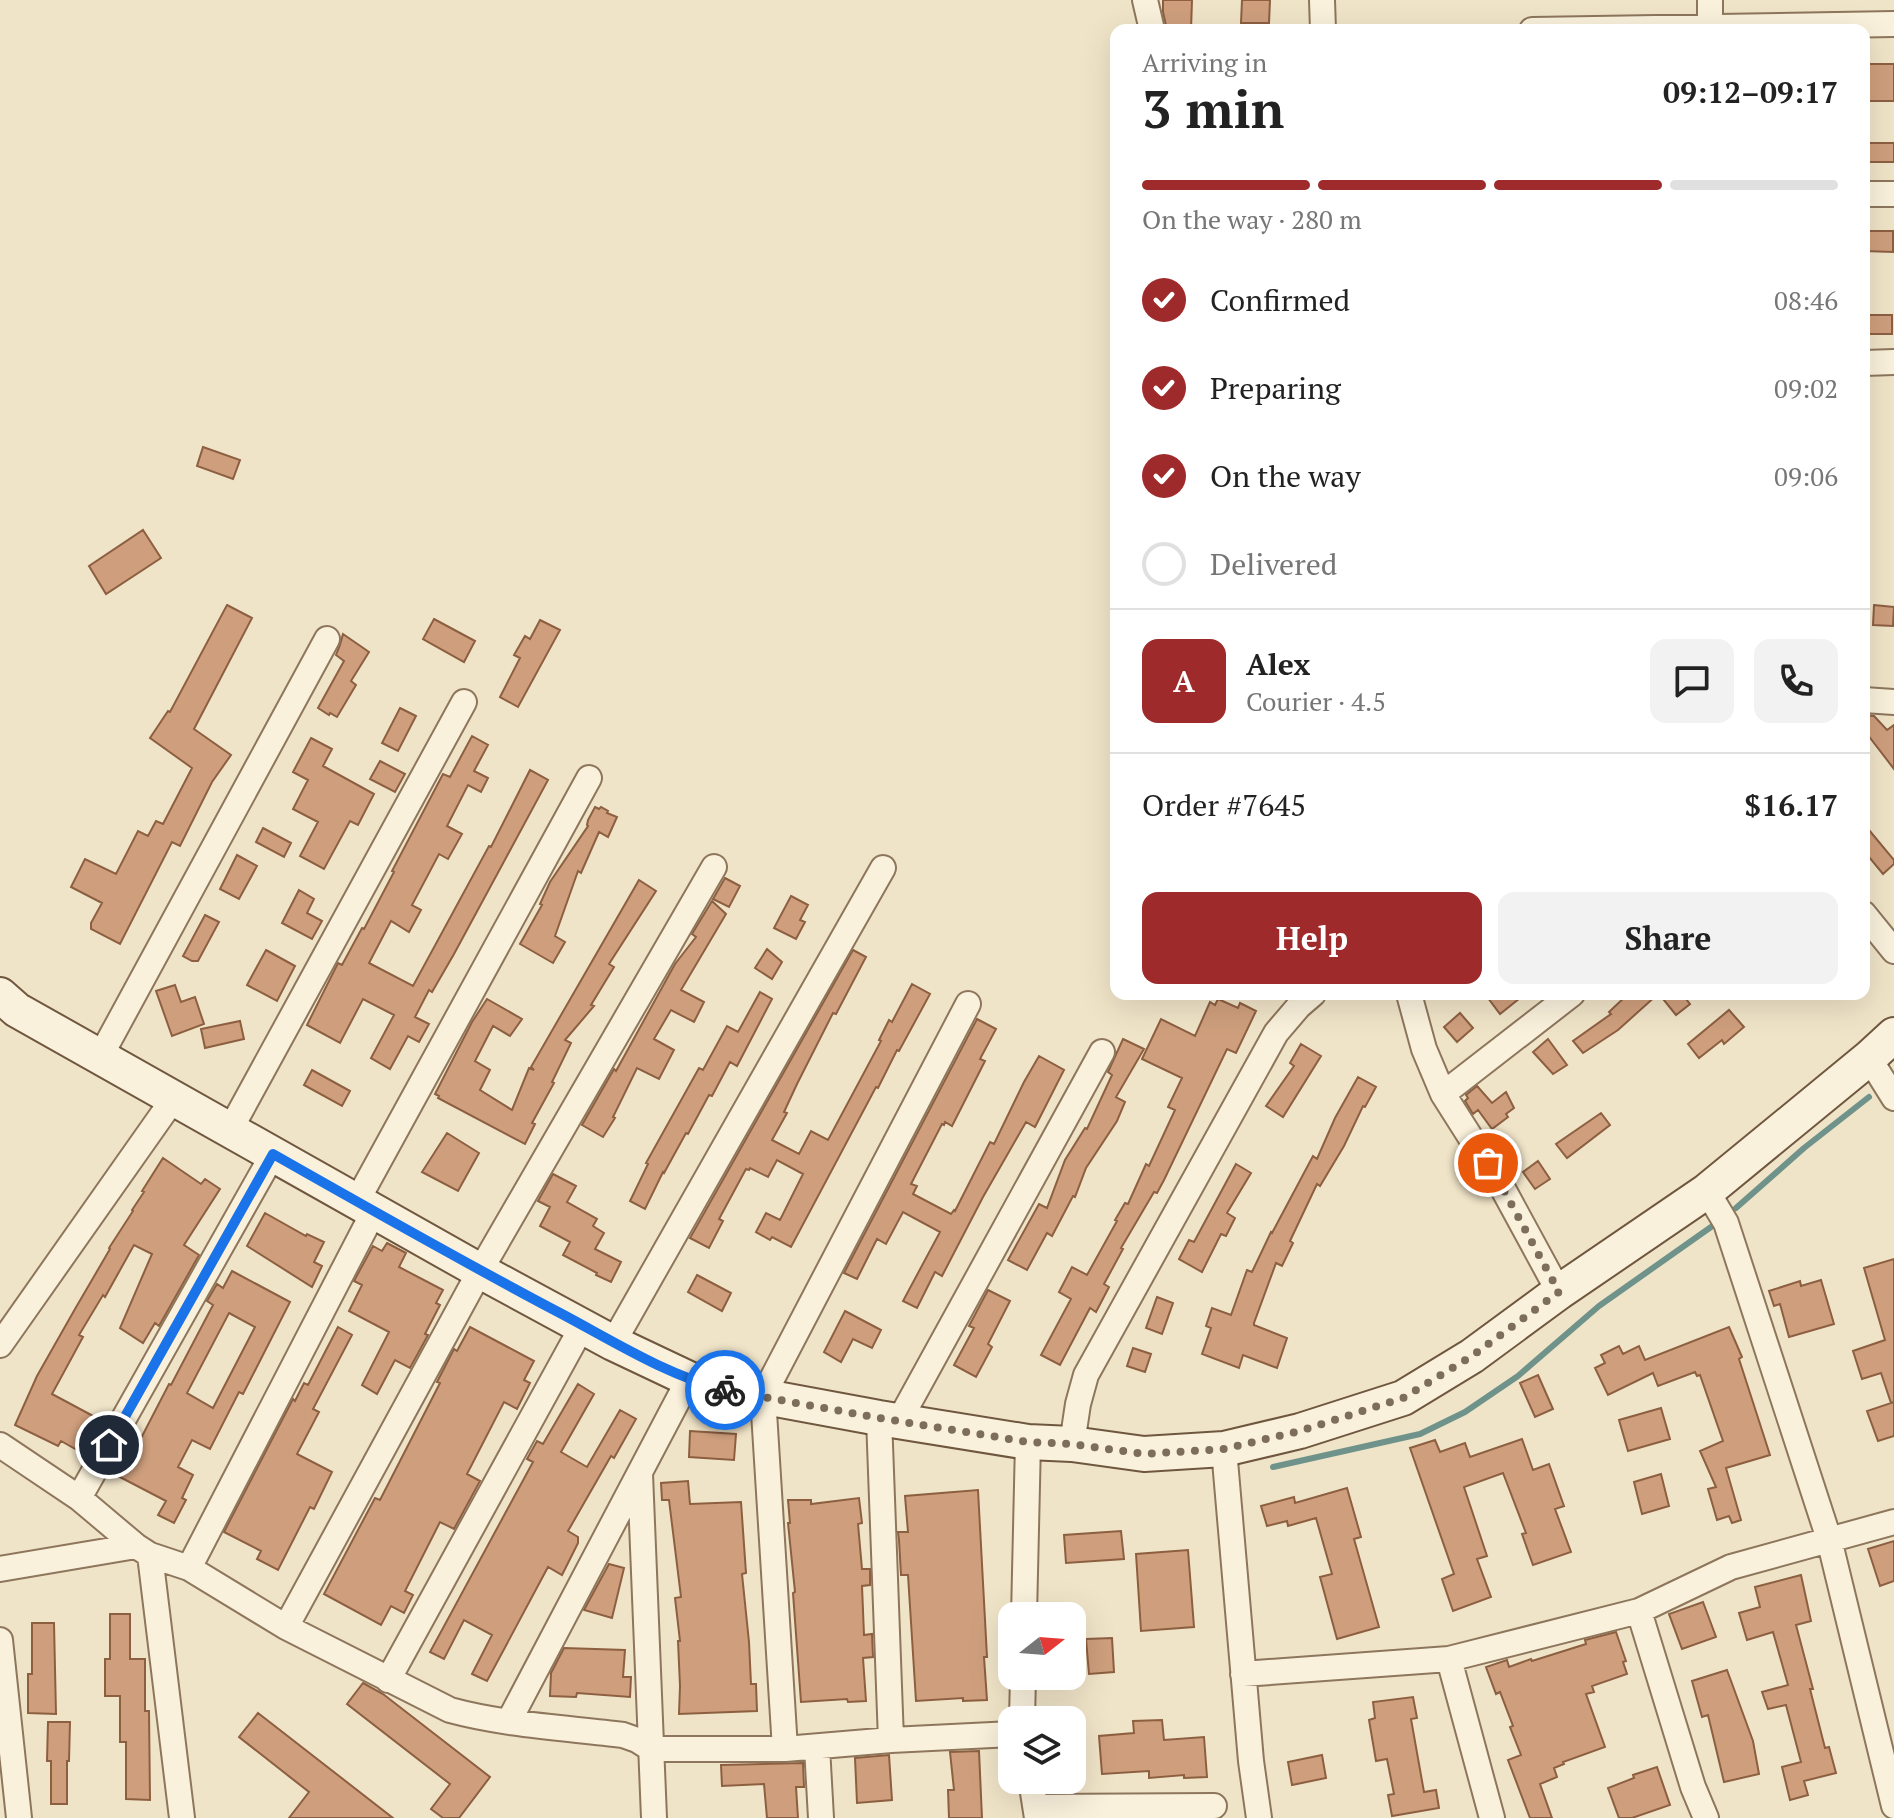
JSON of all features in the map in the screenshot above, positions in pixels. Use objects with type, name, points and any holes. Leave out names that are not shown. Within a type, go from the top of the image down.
[{"type":"street","points":[[1145,0],[1151,24]]},
{"type":"street","points":[[1322,0],[1323,24]]},
{"type":"street","points":[[1710,0],[1710,24]]},
{"type":"street","points":[[1870,25],[1894,24]]},
{"type":"street","points":[[1870,194],[1894,194]]},
{"type":"street","points":[[1870,363],[1894,362]]},
{"type":"street","points":[[100,1057],[327,639]]},
{"type":"street","points":[[1870,700],[1894,702]]},
{"type":"street","points":[[230,1130],[464,702]]},
{"type":"street","points":[[189,1568],[365,1206],[589,778]]},
{"type":"street","points":[[286,1627],[480,1271],[714,867]]},
{"type":"street","points":[[613,1343],[883,868]]},
{"type":"street","points":[[1870,921],[1894,951]]},
{"type":"street","points":[[0,995],[17,1010],[480,1271],[613,1343],[689,1379],[722,1389],[889,1420],[1028,1442],[1072,1444],[1144,1454],[1224,1449],[1300,1431],[1403,1398],[1472,1356],[1707,1191],[1894,1035]]},
{"type":"street","points":[[1072,1444],[1086,1375],[1276,1033],[1306,1000]]},
{"type":"street","points":[[1411,1000],[1424,1049],[1443,1094],[1502,1187],[1559,1292]]},
{"type":"street","points":[[1443,1094],[1564,1000]]},
{"type":"street","points":[[785,1749],[763,1396],[968,1004]]},
{"type":"street","points":[[891,1740],[889,1420],[1102,1052]]},
{"type":"street","points":[[1869,1058],[1894,1098]]},
{"type":"street","points":[[0,1345],[174,1098]]},
{"type":"street","points":[[79,1498],[273,1154]]},
{"type":"street","points":[[1707,1191],[1726,1223],[1829,1539],[1894,1806]]},
{"type":"street","points":[[388,1680],[583,1325]]},
{"type":"street","points":[[509,1721],[689,1379]]},
{"type":"street","points":[[1024,1602],[1028,1442]]},
{"type":"street","points":[[0,1445],[79,1498],[143,1551],[189,1568],[286,1627],[450,1710],[509,1721],[623,1735],[651,1749],[785,1749],[998,1735]]},
{"type":"street","points":[[1224,1449],[1251,1761],[1259,1818]]},
{"type":"street","points":[[640,1472],[654,1818]]},
{"type":"street","points":[[1243,1674],[1449,1659],[1639,1611],[1731,1567],[1894,1522]]},
{"type":"street","points":[[0,1569],[143,1551]]},
{"type":"street","points":[[143,1551],[182,1818]]},
{"type":"street","points":[[1639,1611],[1693,1787],[1706,1818]]},
{"type":"street","points":[[0,1640],[3,1697],[19,1818]]},
{"type":"street","points":[[1449,1659],[1492,1818]]},
{"type":"street","points":[[817,1747],[821,1818]]},
{"type":"street","points":[[1037,1812],[1214,1806]]},
{"type":"building","points":[[1163,0],[1192,0],[1191,24],[1166,24]]},
{"type":"building","points":[[1242,0],[1270,0],[1269,23],[1241,23]]},
{"type":"building","points":[[1870,64],[1894,64],[1894,101],[1870,101]]},
{"type":"building","points":[[1870,143],[1894,143],[1894,162],[1870,162]]},
{"type":"building","points":[[1870,231],[1893,231],[1893,252],[1870,251]]},
{"type":"building","points":[[1870,315],[1892,315],[1892,334],[1870,334]]},
{"type":"building","points":[[203,447],[240,460],[233,479],[197,466]]},
{"type":"building","points":[[143,530],[161,558],[106,594],[89,566]]},
{"type":"building","points":[[227,605],[252,618],[194,729],[231,755],[212,782],[180,846],[172,842],[120,944],[91,929],[102,903],[71,887],[85,859],[116,874],[138,831],[148,836],[156,821],[163,824],[192,768],[150,738],[170,712]]},
{"type":"building","points":[[1874,605],[1894,607],[1893,626],[1873,625]]},
{"type":"building","points":[[434,619],[475,641],[464,662],[423,639]]},
{"type":"building","points":[[540,620],[560,630],[518,707],[500,697],[520,658],[514,655],[525,636],[530,639]]},
{"type":"building","points":[[343,634],[369,652],[351,681],[356,685],[337,717],[318,708],[344,661],[336,655]]},
{"type":"building","points":[[400,708],[416,716],[398,751],[382,743]]},
{"type":"building","points":[[1870,716],[1887,730],[1894,725],[1894,769],[1870,738]]},
{"type":"building","points":[[472,736],[488,745],[474,771],[488,778],[481,792],[468,785],[447,826],[462,834],[448,859],[439,854],[412,905],[421,910],[409,932],[391,921],[369,963],[413,986],[530,770],[548,780],[454,954],[415,1017],[429,1024],[419,1042],[408,1036],[390,1069],[371,1058],[394,1015],[363,999],[340,1043],[307,1025],[338,963],[342,965],[364,929],[443,774],[450,777]]},
{"type":"building","points":[[311,738],[332,749],[323,766],[374,794],[358,825],[350,821],[324,869],[300,856],[318,822],[293,809],[308,780],[293,772]]},
{"type":"building","points":[[380,761],[405,774],[395,792],[370,779]]},
{"type":"building","points":[[595,807],[601,807],[617,817],[608,837],[599,832],[581,873],[578,871],[555,936],[565,942],[553,963],[520,944],[542,905],[550,882],[588,826]]},
{"type":"building","points":[[263,828],[291,843],[284,857],[256,842]]},
{"type":"building","points":[[1870,831],[1894,860],[1894,864],[1883,874],[1870,858]]},
{"type":"building","points":[[237,855],[257,866],[239,899],[220,889]]},
{"type":"building","points":[[725,878],[740,886],[729,907],[713,899]]},
{"type":"building","points":[[639,880],[656,891],[609,964],[614,967],[591,1005],[594,1006],[565,1040],[571,1043],[525,1144],[438,1098],[435,1094],[487,999],[522,1019],[510,1036],[493,1026],[475,1061],[490,1070],[480,1090],[512,1110],[529,1068],[534,1070],[531,1067]]},
{"type":"building","points":[[299,890],[314,899],[307,913],[322,921],[312,939],[282,923]]},
{"type":"building","points":[[791,896],[808,905],[800,920],[805,922],[796,939],[774,928]]},
{"type":"building","points":[[712,901],[726,914],[681,990],[704,1002],[694,1022],[671,1010],[654,1039],[674,1050],[659,1079],[637,1068],[603,1137],[582,1125],[614,1069],[616,1071],[675,964],[696,937],[692,934]]},
{"type":"building","points":[[205,915],[219,922],[198,961],[192,961],[183,956]]},
{"type":"building","points":[[767,949],[782,962],[772,979],[755,968]]},
{"type":"building","points":[[266,950],[295,966],[277,1001],[247,985]]},
{"type":"building","points":[[853,950],[866,957],[836,1014],[833,1013],[772,1140],[799,1154],[811,1131],[828,1140],[889,1020],[892,1022],[912,984],[930,994],[876,1087],[791,1247],[756,1232],[766,1213],[780,1220],[803,1174],[777,1160],[768,1177],[746,1169],[719,1219],[723,1221],[709,1248],[690,1238]]},
{"type":"building","points":[[175,985],[181,1002],[195,997],[204,1024],[172,1036],[156,991]]},
{"type":"building","points":[[760,992],[772,999],[737,1066],[730,1062],[663,1172],[645,1209],[630,1201],[646,1163],[699,1068],[703,1070],[727,1026],[738,1032]]},
{"type":"building","points":[[1220,1000],[1238,1008],[1240,1003],[1256,1011],[1236,1053],[1227,1049],[1164,1180],[1121,1248],[1104,1284],[1109,1287],[1096,1312],[1090,1308],[1060,1365],[1041,1355],[1071,1299],[1059,1292],[1072,1267],[1087,1275],[1115,1220],[1125,1203],[1128,1204],[1146,1164],[1149,1166],[1175,1110],[1168,1107],[1182,1078],[1142,1059],[1161,1019],[1195,1036],[1210,1002],[1215,1005]]},
{"type":"building","points":[[1490,1000],[1518,1000],[1500,1014]]},
{"type":"building","points":[[1622,1000],[1651,1000],[1618,1030],[1583,1053],[1573,1041],[1611,1014],[1609,1012]]},
{"type":"building","points":[[1664,1000],[1687,1000],[1690,1004],[1676,1015]]},
{"type":"building","points":[[1729,1010],[1744,1027],[1724,1044],[1722,1040],[1699,1058],[1688,1044]]},
{"type":"building","points":[[1460,1013],[1473,1028],[1457,1042],[1444,1027]]},
{"type":"building","points":[[977,1019],[996,1029],[980,1059],[985,1061],[952,1126],[945,1122],[942,1124],[911,1184],[917,1186],[913,1194],[951,1214],[955,1211],[1039,1056],[1064,1070],[1035,1127],[1026,1122],[942,1276],[935,1272],[917,1308],[903,1301],[940,1232],[903,1212],[886,1244],[877,1239],[857,1279],[844,1273]]},
{"type":"building","points":[[240,1021],[244,1039],[205,1048],[201,1029]]},
{"type":"building","points":[[1123,1039],[1144,1049],[1116,1097],[1125,1102],[1117,1121],[1086,1168],[1075,1197],[1052,1236],[1047,1233],[1027,1270],[1008,1260],[1039,1204],[1047,1208],[1065,1160],[1087,1129],[1112,1075],[1108,1072]]},
{"type":"building","points":[[1548,1039],[1567,1065],[1553,1074],[1533,1052]]},
{"type":"building","points":[[1301,1044],[1321,1056],[1283,1117],[1266,1106],[1294,1066],[1290,1063]]},
{"type":"building","points":[[312,1070],[350,1091],[342,1106],[304,1085]]},
{"type":"building","points":[[1358,1077],[1376,1087],[1320,1186],[1317,1184],[1290,1241],[1293,1243],[1282,1266],[1276,1263],[1254,1323],[1287,1338],[1277,1368],[1243,1355],[1239,1368],[1202,1354],[1211,1328],[1206,1326],[1212,1308],[1231,1315],[1247,1270],[1252,1272],[1313,1156],[1317,1159]]},
{"type":"building","points":[[1477,1086],[1492,1103],[1506,1092],[1514,1108],[1492,1129],[1478,1110],[1473,1114],[1465,1101],[1468,1098],[1466,1095]]},
{"type":"building","points":[[1601,1113],[1610,1125],[1567,1158],[1556,1144]]},
{"type":"building","points":[[447,1133],[479,1153],[458,1191],[422,1172]]},
{"type":"building","points":[[163,1158],[201,1184],[205,1179],[220,1189],[184,1245],[199,1255],[159,1326],[155,1323],[143,1343],[120,1328],[152,1254],[134,1245],[79,1335],[83,1337],[52,1394],[95,1417],[77,1450],[61,1441],[58,1446],[15,1425],[37,1376]]},
{"type":"building","points":[[1538,1161],[1550,1179],[1535,1189],[1523,1172]]},
{"type":"building","points":[[1236,1164],[1251,1173],[1227,1213],[1235,1218],[1226,1236],[1221,1234],[1202,1272],[1179,1259],[1189,1240],[1194,1242]]},
{"type":"building","points":[[553,1174],[576,1186],[567,1202],[597,1219],[593,1226],[604,1233],[595,1249],[621,1262],[611,1282],[563,1255],[570,1242],[540,1226],[550,1207],[538,1201]]},
{"type":"building","points":[[265,1213],[306,1236],[324,1242],[314,1262],[322,1266],[312,1287],[247,1246]]},
{"type":"building","points":[[387,1243],[406,1253],[399,1267],[443,1290],[436,1303],[440,1305],[425,1334],[428,1335],[410,1368],[395,1360],[377,1394],[362,1385],[389,1332],[349,1311],[362,1285],[354,1281],[373,1246],[382,1251]]},
{"type":"building","points":[[1894,1259],[1894,1402],[1891,1403],[1881,1373],[1862,1379],[1853,1351],[1885,1340],[1864,1268]]},
{"type":"building","points":[[232,1271],[290,1302],[243,1394],[239,1392],[210,1449],[192,1440],[178,1467],[193,1475],[182,1498],[186,1500],[174,1523],[158,1515],[166,1501],[116,1475],[133,1441],[138,1444],[213,1305],[207,1301],[217,1284],[223,1288]],"holes":[[[229,1313],[255,1327],[213,1408],[187,1393]]]},
{"type":"building","points":[[697,1275],[731,1293],[722,1311],[688,1292]]},
{"type":"building","points":[[1821,1280],[1834,1324],[1789,1337],[1780,1304],[1774,1306],[1769,1291],[1800,1281],[1801,1286]]},
{"type":"building","points":[[988,1290],[1010,1301],[988,1344],[992,1347],[976,1377],[954,1365],[974,1328],[969,1326]]},
{"type":"building","points":[[1157,1297],[1173,1303],[1162,1334],[1146,1328]]},
{"type":"building","points":[[845,1311],[881,1330],[872,1348],[853,1339],[841,1362],[824,1352]]},
{"type":"building","points":[[338,1327],[352,1335],[313,1409],[319,1412],[297,1454],[332,1472],[278,1570],[257,1559],[261,1551],[224,1532],[293,1399],[295,1401],[304,1383],[308,1385]]},
{"type":"building","points":[[470,1327],[534,1361],[524,1380],[530,1383],[517,1409],[504,1402],[467,1474],[480,1481],[454,1529],[440,1522],[405,1591],[413,1595],[404,1613],[391,1606],[381,1625],[324,1594],[375,1498],[380,1500],[454,1349],[457,1351]]},
{"type":"building","points":[[1729,1327],[1742,1357],[1739,1359],[1770,1455],[1726,1468],[1741,1520],[1732,1523],[1729,1516],[1717,1520],[1708,1489],[1716,1487],[1700,1451],[1723,1441],[1700,1375],[1697,1376],[1695,1372],[1658,1386],[1653,1373],[1608,1395],[1595,1368],[1605,1363],[1601,1355],[1619,1346],[1623,1354],[1639,1346],[1645,1360]]},
{"type":"building","points":[[1133,1348],[1151,1354],[1145,1372],[1127,1366]]},
{"type":"building","points":[[1538,1375],[1553,1409],[1535,1417],[1520,1383]]},
{"type":"building","points":[[578,1384],[594,1394],[561,1452],[587,1467],[620,1410],[636,1419],[568,1531],[578,1537],[578,1543],[562,1575],[548,1567],[487,1681],[472,1674],[492,1635],[464,1620],[444,1659],[430,1652],[533,1462],[527,1459],[537,1441],[543,1444]]},
{"type":"building","points":[[1894,1402],[1894,1436],[1878,1441],[1867,1411]]},
{"type":"building","points":[[1661,1408],[1670,1439],[1628,1451],[1619,1420]]},
{"type":"building","points":[[690,1431],[736,1434],[734,1460],[689,1457]]},
{"type":"building","points":[[1522,1439],[1533,1470],[1549,1464],[1564,1506],[1555,1509],[1571,1552],[1533,1565],[1522,1534],[1526,1533],[1503,1473],[1464,1487],[1487,1556],[1477,1559],[1491,1597],[1453,1611],[1442,1579],[1454,1574],[1410,1448],[1435,1440],[1440,1452],[1465,1443],[1470,1457]]},
{"type":"building","points":[[1661,1474],[1669,1506],[1642,1514],[1634,1482]]},
{"type":"building","points":[[688,1481],[690,1504],[741,1502],[746,1573],[742,1574],[751,1684],[756,1684],[757,1711],[679,1714],[680,1641],[675,1598],[681,1597],[669,1500],[662,1500],[661,1483]]},
{"type":"building","points":[[1347,1488],[1361,1537],[1354,1539],[1379,1627],[1337,1639],[1320,1577],[1332,1574],[1316,1518],[1288,1526],[1287,1521],[1267,1526],[1261,1506],[1294,1497],[1295,1503]]},
{"type":"building","points":[[978,1490],[987,1700],[916,1701],[908,1575],[901,1575],[898,1532],[908,1532],[905,1496]]},
{"type":"building","points":[[859,1498],[862,1569],[870,1569],[870,1585],[862,1586],[864,1635],[872,1634],[873,1657],[863,1658],[866,1701],[801,1702],[788,1500],[811,1500],[811,1504]]},
{"type":"building","points":[[1121,1531],[1124,1559],[1066,1563],[1064,1535]]},
{"type":"building","points":[[1894,1541],[1894,1581],[1880,1586],[1868,1549]]},
{"type":"building","points":[[1188,1550],[1194,1627],[1141,1631],[1136,1554]]},
{"type":"building","points":[[609,1564],[624,1568],[612,1618],[584,1610]]},
{"type":"building","points":[[1801,1575],[1811,1621],[1796,1625],[1825,1748],[1829,1747],[1836,1773],[1804,1781],[1808,1795],[1790,1800],[1782,1767],[1801,1762],[1786,1705],[1768,1709],[1762,1692],[1788,1685],[1773,1632],[1747,1640],[1739,1613],[1760,1607],[1755,1587]]},
{"type":"building","points":[[1703,1602],[1716,1637],[1682,1649],[1669,1614]]},
{"type":"building","points":[[110,1614],[130,1614],[130,1659],[145,1659],[150,1800],[126,1799],[126,1742],[120,1742],[120,1696],[105,1696],[105,1659],[110,1659]]},
{"type":"building","points":[[32,1623],[54,1623],[56,1714],[28,1713]]},
{"type":"building","points":[[1616,1632],[1627,1674],[1592,1686],[1594,1692],[1586,1694],[1605,1747],[1554,1768],[1557,1777],[1540,1784],[1552,1818],[1530,1818],[1508,1760],[1521,1755],[1510,1727],[1513,1726],[1486,1667],[1507,1660],[1509,1667],[1532,1661],[1586,1644],[1585,1640]]},
{"type":"building","points":[[1112,1638],[1114,1672],[1089,1674],[1086,1639]]},
{"type":"building","points":[[564,1648],[625,1650],[623,1677],[631,1677],[630,1697],[577,1693],[576,1697],[550,1696],[551,1673]]},
{"type":"building","points":[[1727,1670],[1753,1741],[1759,1774],[1724,1782],[1708,1715],[1702,1717],[1692,1681]]},
{"type":"building","points":[[363,1683],[383,1694],[490,1777],[459,1818],[443,1818],[431,1809],[450,1784],[347,1704]]},
{"type":"building","points":[[1413,1697],[1417,1718],[1411,1719],[1424,1792],[1436,1790],[1439,1808],[1392,1816],[1388,1795],[1394,1794],[1387,1759],[1376,1761],[1369,1720],[1375,1718],[1373,1702]]},
{"type":"building","points":[[258,1713],[393,1818],[289,1818],[309,1792],[239,1737]]},
{"type":"building","points":[[1162,1720],[1164,1740],[1204,1737],[1207,1777],[1149,1778],[1149,1771],[1102,1774],[1099,1736],[1134,1733],[1133,1721]]},
{"type":"building","points":[[48,1722],[70,1722],[67,1804],[51,1804],[51,1761],[47,1761]]},
{"type":"building","points":[[979,1751],[982,1818],[949,1818],[948,1790],[954,1790],[950,1752]]},
{"type":"building","points":[[889,1755],[892,1800],[857,1803],[855,1758]]},
{"type":"building","points":[[1322,1755],[1326,1778],[1292,1785],[1288,1762]]},
{"type":"building","points":[[803,1763],[804,1787],[796,1787],[798,1818],[767,1818],[764,1784],[722,1786],[721,1765]]},
{"type":"building","points":[[1657,1767],[1670,1805],[1632,1818],[1619,1818],[1608,1788]]},
{"type":"waterway","points":[[1736,1208],[1804,1148],[1869,1097]]},
{"type":"waterway","points":[[1273,1467],[1420,1434],[1465,1412],[1518,1376],[1599,1306],[1711,1227]]},
{"type":"way so far","points":[[725,1390],[1028,1442],[1072,1444],[1144,1454],[1224,1449],[1300,1431],[1403,1398],[1472,1356],[1559,1292],[1488,1163]]},
{"type":"route","points":[[109,1445],[273,1154],[613,1343],[689,1379],[725,1390]]}]
